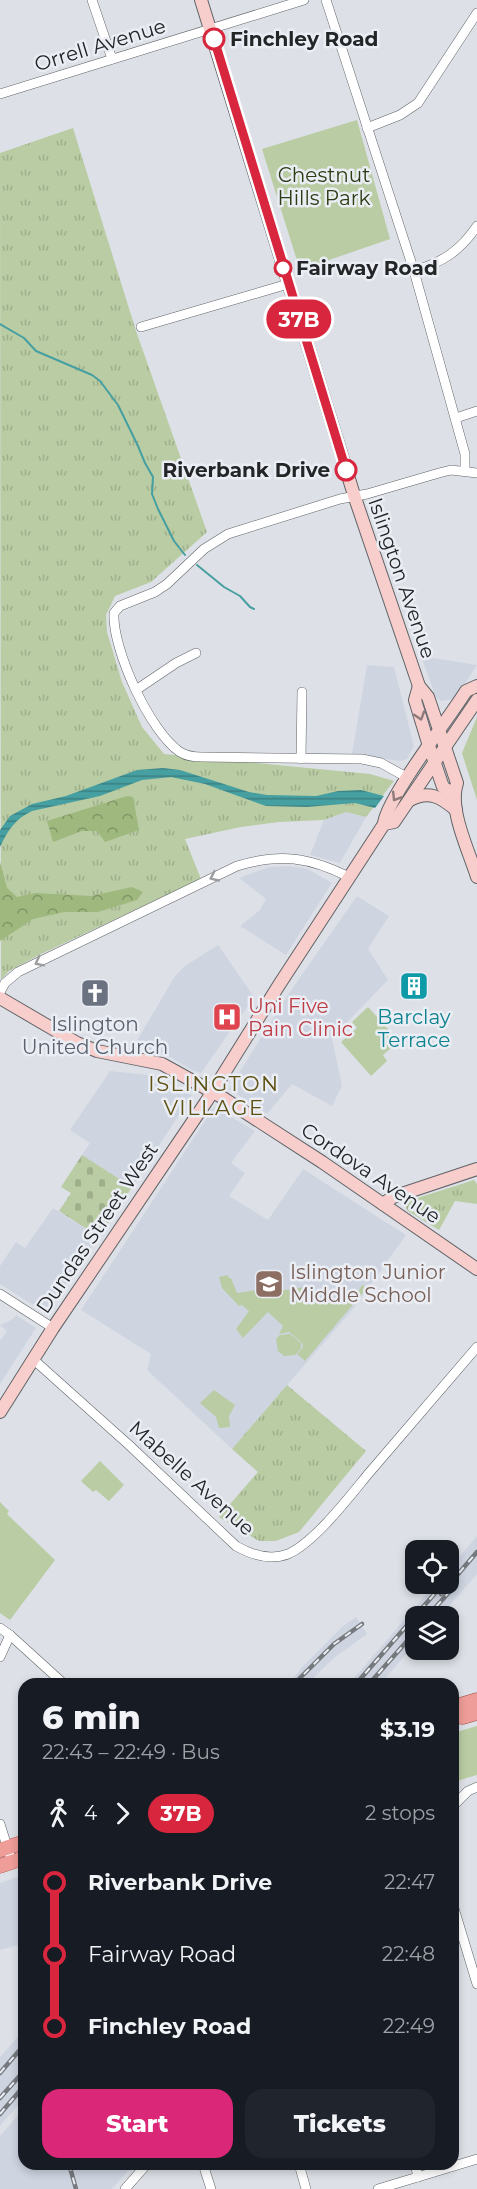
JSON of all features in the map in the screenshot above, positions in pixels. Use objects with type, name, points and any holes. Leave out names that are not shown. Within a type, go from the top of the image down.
[{"type":"main road","name":"Islington Avenue","points":[[201,0],[354,495],[418,686],[428,697],[457,783],[453,794],[456,810],[477,877]]},
{"type":"main road","name":"Islington Avenue","points":[[418,686],[415,700],[429,746],[443,787],[453,794]]},
{"type":"main road","name":"Dundas Street West","points":[[0,1412],[53,1328],[212,1092],[268,1001],[384,824],[384,816],[429,746],[466,691],[477,686]]},
{"type":"main road","points":[[428,697],[441,708],[456,706]]},
{"type":"main road","name":"Dundas Street West","points":[[384,824],[394,822],[477,700]]},
{"type":"main road","points":[[410,800],[419,795],[431,795],[442,798],[456,810]]},
{"type":"main road","name":"Cordova Avenue","points":[[0,998],[77,1043],[97,1051],[148,1059],[162,1064],[212,1092],[284,1137],[477,1269]]},
{"type":"main road","points":[[383,1204],[393,1197],[477,1169]]},
{"type":"main road","points":[[459,1706],[477,1700]]},
{"type":"main road","points":[[459,1717],[477,1713]]},
{"type":"street","points":[[92,0],[112,59]]},
{"type":"street","points":[[211,30],[304,0]]},
{"type":"street","points":[[326,0],[414,271],[456,417],[465,454],[465,470]]},
{"type":"street","points":[[367,128],[400,116],[418,103],[477,13]]},
{"type":"street","name":"Orrell Avenue","points":[[0,94],[211,30]]},
{"type":"street","points":[[414,271],[447,258],[471,235],[477,225]]},
{"type":"street","points":[[141,327],[288,284]]},
{"type":"street","points":[[456,417],[477,411]]},
{"type":"street","points":[[408,778],[392,768],[368,760],[202,757],[182,753],[157,728],[127,672],[114,613],[120,606],[155,592],[167,584],[219,538],[354,495],[367,494],[439,473],[465,470],[477,473]]},
{"type":"street","points":[[136,690],[176,663],[196,653]]},
{"type":"street","points":[[301,759],[302,693]]},
{"type":"street","points":[[0,992],[5,983],[18,972],[237,866],[269,858],[309,860],[349,877]]},
{"type":"street","points":[[0,1294],[53,1328]]},
{"type":"street","name":"Mabelle Avenue","points":[[34,1360],[129,1445],[236,1546],[250,1554],[274,1557],[284,1556],[298,1549],[335,1513],[477,1347]]},
{"type":"street","points":[[0,1628],[57,1678]]},
{"type":"street","points":[[0,1657],[10,1635]]},
{"type":"street","points":[[459,1800],[477,1786]]},
{"type":"street","points":[[0,1824],[4,1848],[12,1862]]},
{"type":"street","points":[[459,1922],[474,1964],[477,1984]]},
{"type":"street","points":[[459,2164],[477,2159]]},
{"type":"street","points":[[125,2189],[142,2170]]},
{"type":"street","points":[[205,2170],[211,2189]]},
{"type":"street","points":[[301,2170],[306,2189]]},
{"type":"street","points":[[416,2170],[418,2176]]},
{"type":"street","points":[[378,2189],[439,2170]]},
{"type":"shaded area","points":[[421,656],[477,665],[458,694],[452,699],[442,701],[436,698]]},
{"type":"shaded area","points":[[367,665],[394,667],[414,746],[407,759],[400,761],[352,754]]},
{"type":"shaded area","points":[[346,812],[366,817],[340,863],[310,855],[324,820]]},
{"type":"shaded area","points":[[289,866],[308,869],[332,883],[286,955],[240,926],[260,910],[266,899],[239,878],[269,867]]},
{"type":"shaded area","points":[[357,896],[389,916],[368,949],[388,980],[332,1038],[342,1086],[332,1106],[292,1084],[267,1114],[229,1089],[287,996]]},
{"type":"shaded area","points":[[218,945],[254,997],[201,1073],[170,1057],[135,1044],[175,976],[185,966]]},
{"type":"shaded area","points":[[110,1071],[158,1076],[192,1095],[132,1187],[82,1155],[90,1143],[70,1130]]},
{"type":"shaded area","name":"Islington Junior Middle School","points":[[214,1107],[255,1131],[231,1163],[245,1173],[229,1196],[268,1220],[303,1169],[406,1235],[353,1309],[232,1449],[147,1370],[151,1354],[81,1310]]},
{"type":"shaded area","points":[[53,1208],[99,1237],[46,1313],[0,1284],[0,1266],[16,1242],[25,1248]]},
{"type":"shaded area","points":[[16,1315],[36,1328],[0,1384],[0,1341],[7,1331],[0,1325],[13,1319]]},
{"type":"shaded area","points":[[477,1536],[477,1574],[449,1606],[416,1606],[426,1594],[459,1594],[459,1557]]},
{"type":"shaded area","points":[[356,1617],[367,1634],[334,1658],[313,1678],[294,1678],[303,1666],[343,1626]]},
{"type":"shaded area","points":[[405,1619],[405,1655],[385,1678],[354,1678]]},
{"type":"shaded area","points":[[18,1877],[18,1945],[0,1950],[0,1883]]},
{"type":"shaded area","points":[[18,2037],[18,2105],[0,2126],[0,2057]]},
{"type":"shaded area","points":[[18,2115],[18,2170],[129,2170],[112,2189],[0,2189],[0,2136]]},
{"type":"green space","name":"Chestnut Hills Park","points":[[357,120],[390,239],[300,270],[262,149]]},
{"type":"green space","points":[[73,128],[136,331],[207,532],[151,582],[115,596],[106,615],[107,632],[122,682],[142,727],[164,754],[370,774],[394,781],[366,817],[346,812],[324,820],[241,827],[185,839],[201,879],[41,954],[9,971],[1,980],[0,153]]},
{"type":"green space","points":[[477,717],[477,800],[462,753]]},
{"type":"green space","points":[[127,796],[133,797],[139,830],[105,842],[97,831],[82,831],[53,842],[47,821]]},
{"type":"green space","points":[[0,862],[7,888],[17,897],[35,893],[91,896],[132,887],[143,892],[137,900],[98,912],[64,912],[33,919],[0,941]]},
{"type":"green space","points":[[368,1007],[399,1041],[383,1055],[387,1061],[371,1076],[341,1042],[357,1028],[352,1022]]},
{"type":"green space","points":[[82,1155],[132,1187],[99,1237],[59,1211],[71,1193],[61,1187]]},
{"type":"green space","points":[[474,1180],[477,1184],[477,1204],[455,1201],[439,1230],[408,1211],[405,1206],[408,1201]]},
{"type":"green space","points":[[228,1275],[237,1293],[272,1288],[273,1292],[304,1287],[313,1291],[312,1294],[323,1301],[325,1299],[331,1303],[337,1295],[349,1302],[362,1285],[367,1288],[305,1361],[297,1354],[303,1347],[302,1343],[289,1332],[279,1334],[283,1326],[268,1312],[243,1338],[236,1329],[249,1311],[242,1305],[239,1306],[222,1288],[219,1277]]},
{"type":"green space","points":[[290,1334],[301,1343],[301,1348],[295,1355],[284,1356],[278,1351],[276,1339],[280,1335]]},
{"type":"green space","points":[[287,1385],[366,1451],[299,1532],[276,1541],[259,1541],[219,1517],[258,1472],[232,1449]]},
{"type":"green space","points":[[214,1390],[235,1405],[229,1416],[230,1427],[219,1428],[216,1417],[200,1403]]},
{"type":"green space","points":[[100,1461],[124,1485],[109,1501],[96,1490],[93,1492],[81,1481]]},
{"type":"green space","points":[[0,1502],[9,1511],[7,1514],[55,1560],[10,1620],[0,1613]]},
{"type":"green space","points":[[477,1726],[477,1775],[459,1781],[459,1731]]},
{"type":"water","points":[[163,768],[180,770],[249,792],[267,795],[316,796],[338,791],[361,790],[384,796],[375,808],[355,803],[307,807],[266,806],[205,784],[171,777],[142,780],[100,796],[32,811],[13,826],[0,847],[0,830],[10,816],[32,804],[66,796],[137,770]]},
{"type":"waterway","points":[[0,324],[24,338],[36,351],[92,375],[100,381],[118,405],[153,477],[152,494],[158,509],[174,541],[185,555]]},
{"type":"waterway","points":[[197,565],[254,609]]},
{"type":"railway","points":[[459,1573],[477,1552]]},
{"type":"railway","points":[[361,1678],[434,1594]]},
{"type":"railway","points":[[437,1606],[447,1594]]},
{"type":"railway","points":[[300,1678],[334,1644],[362,1624]]},
{"type":"railway","points":[[374,1678],[405,1643]]},
{"type":"railway","points":[[0,2073],[18,2052]]},
{"type":"railway","points":[[0,2098],[18,2078]]},
{"type":"railway","points":[[0,2114],[18,2093]]},
{"type":"railway","points":[[71,2170],[76,2189]]},
{"type":"bus line","name":"37B","points":[[214,39],[346,470]]},
{"type":"place","name":"Finchley Road","points":[[214,39]]},
{"type":"place","name":"Fairway Road","points":[[283,268]]},
{"type":"place","name":"Riverbank Drive","points":[[346,470]]},
{"type":"place","name":"Barclay Terrace","points":[[414,986]]},
{"type":"place","name":"Islington United Church","points":[[95,993]]},
{"type":"place","name":"Uni Five Pain Clinic","points":[[227,1017]]},
{"type":"place","name":"Islington Junior Middle School","points":[[269,1284]]},
{"type":"district","name":"ISLINGTON VILLAGE","points":[[214,1095]]}]
